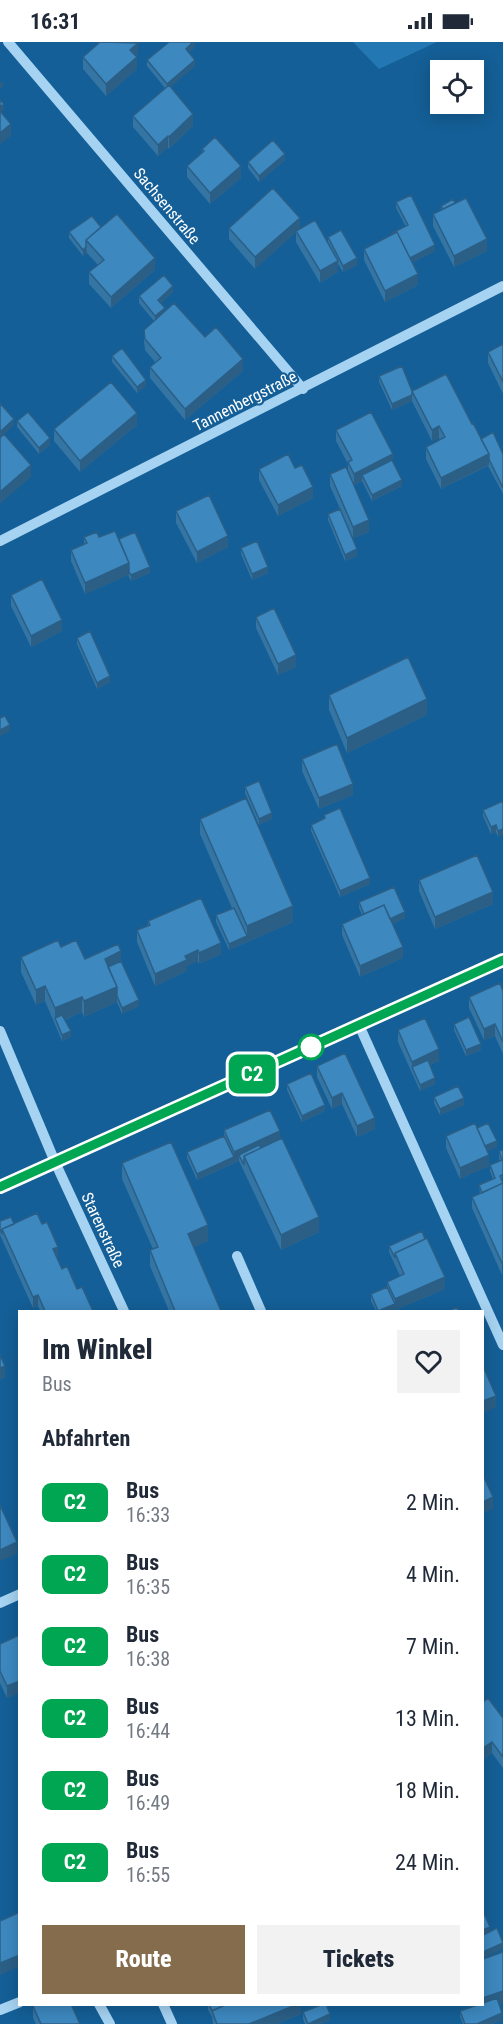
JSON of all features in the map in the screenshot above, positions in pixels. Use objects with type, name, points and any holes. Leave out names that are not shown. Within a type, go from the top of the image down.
[{"type":"street","name":"Sachsenstraße","points":[[8,42],[303,389]]},
{"type":"street","name":"Tannenbergstraße","points":[[0,541],[503,286]]},
{"type":"street","points":[[0,1187],[503,960]]},
{"type":"street","points":[[359,1025],[503,1345]]},
{"type":"street","name":"Starenstraße","points":[[0,1031],[55,1162],[124,1310]]},
{"type":"street","points":[[237,1256],[261,1310]]},
{"type":"street","points":[[0,1603],[18,1595]]},
{"type":"street","points":[[0,2010],[18,2003]]},
{"type":"street","points":[[100,2006],[110,2024]]},
{"type":"street","points":[[164,2006],[172,2024]]},
{"type":"shaded area","points":[[353,42],[437,42],[379,69]]},
{"type":"building","points":[[100,42],[138,43],[130,50],[137,57],[106,84],[83,57]]},
{"type":"building","points":[[169,42],[193,42],[186,49],[195,60],[167,84],[147,60]]},
{"type":"building","points":[[169,85],[193,114],[158,145],[133,116]]},
{"type":"building","points":[[0,111],[11,124],[0,133]]},
{"type":"building","points":[[215,137],[241,166],[210,193],[187,166],[204,151],[202,149]]},
{"type":"building","points":[[273,140],[285,154],[259,176],[248,162]]},
{"type":"building","points":[[273,188],[300,218],[255,257],[229,228]]},
{"type":"building","points":[[411,195],[435,245],[410,258],[397,232],[392,233],[408,225],[396,202]]},
{"type":"building","points":[[466,198],[487,239],[454,256],[433,214]]},
{"type":"building","points":[[453,199],[455,203],[443,209],[441,206]]},
{"type":"building","points":[[117,214],[155,258],[111,297],[89,272],[104,260],[86,240]]},
{"type":"building","points":[[92,216],[101,227],[86,240],[86,247],[83,250],[69,232]]},
{"type":"building","points":[[315,220],[338,261],[320,271],[296,231]]},
{"type":"building","points":[[341,230],[357,258],[343,266],[328,237]]},
{"type":"building","points":[[397,232],[418,274],[385,291],[364,249]]},
{"type":"building","points":[[164,275],[173,286],[158,300],[165,308],[155,316],[139,296]]},
{"type":"building","points":[[174,303],[205,337],[216,327],[243,359],[185,409],[150,367],[161,358],[145,339],[144,330]]},
{"type":"building","points":[[503,344],[503,382],[488,352]]},
{"type":"building","points":[[122,348],[146,380],[137,387],[112,356]]},
{"type":"building","points":[[402,366],[412,395],[392,404],[379,376]]},
{"type":"building","points":[[446,374],[489,454],[441,478],[426,447],[445,437],[439,426],[432,430],[412,391]]},
{"type":"building","points":[[111,382],[137,413],[80,461],[54,429]]},
{"type":"building","points":[[0,403],[14,419],[0,432]]},
{"type":"building","points":[[28,412],[50,438],[39,448],[17,421]]},
{"type":"building","points":[[371,412],[393,454],[354,474],[348,462],[352,460],[336,430]]},
{"type":"building","points":[[493,432],[503,454],[503,488],[481,439]]},
{"type":"building","points":[[4,434],[31,465],[0,492],[0,438]]},
{"type":"building","points":[[288,454],[295,468],[302,465],[313,487],[278,505],[259,469]]},
{"type":"building","points":[[392,460],[402,480],[372,495],[362,475]]},
{"type":"building","points":[[346,467],[369,520],[353,527],[330,474]]},
{"type":"building","points":[[209,495],[228,536],[197,552],[176,511]]},
{"type":"building","points":[[340,509],[357,549],[345,555],[328,514]]},
{"type":"building","points":[[115,531],[129,563],[85,583],[71,550],[87,543],[84,537],[97,532],[99,537]]},
{"type":"building","points":[[135,532],[150,567],[131,575],[129,563],[119,539]]},
{"type":"building","points":[[257,541],[268,567],[252,574],[241,548]]},
{"type":"building","points":[[42,579],[62,620],[31,636],[11,595]]},
{"type":"building","points":[[274,608],[296,655],[278,664],[256,617]]},
{"type":"building","points":[[90,631],[110,676],[97,683],[77,638]]},
{"type":"building","points":[[408,657],[427,699],[347,738],[329,695]]},
{"type":"building","points":[[5,716],[10,725],[0,730],[0,718]]},
{"type":"building","points":[[337,744],[353,784],[319,798],[302,759]]},
{"type":"building","points":[[259,781],[272,813],[259,819],[245,787]]},
{"type":"building","points":[[246,798],[293,906],[247,926],[200,819]]},
{"type":"building","points":[[503,801],[503,829],[498,831],[496,825],[491,827],[483,810]]},
{"type":"building","points":[[340,808],[370,878],[340,891],[311,825],[325,818],[324,815]]},
{"type":"building","points":[[477,855],[493,892],[435,917],[419,880]]},
{"type":"building","points":[[394,887],[405,912],[390,919],[384,905],[364,914],[359,902]]},
{"type":"building","points":[[201,898],[221,943],[199,953],[198,950],[185,956],[187,960],[155,974],[137,930],[150,925],[148,921]]},
{"type":"building","points":[[384,905],[403,947],[360,966],[342,924]]},
{"type":"building","points":[[234,908],[247,936],[229,944],[216,915]]},
{"type":"building","points":[[58,940],[61,947],[76,940],[85,959],[118,944],[121,951],[105,959],[117,987],[84,1001],[82,997],[55,1008],[45,986],[36,990],[21,957]]},
{"type":"building","points":[[121,961],[139,1000],[122,1008],[117,996],[117,987],[108,967]]},
{"type":"building","points":[[500,983],[503,991],[503,1042],[495,1024],[484,1029],[469,997]]},
{"type":"building","points":[[62,1015],[71,1031],[62,1035],[55,1018]]},
{"type":"building","points":[[469,1017],[481,1044],[466,1050],[454,1024]]},
{"type":"building","points":[[425,1018],[439,1049],[412,1062],[398,1030]]},
{"type":"building","points":[[345,1053],[375,1118],[357,1126],[342,1093],[332,1098],[317,1066]]},
{"type":"building","points":[[428,1060],[435,1078],[420,1085],[412,1067]]},
{"type":"building","points":[[311,1073],[325,1105],[302,1116],[287,1084]]},
{"type":"building","points":[[458,1086],[464,1098],[440,1109],[434,1097]]},
{"type":"building","points":[[270,1110],[280,1131],[234,1152],[224,1130]]},
{"type":"building","points":[[475,1123],[489,1155],[460,1168],[446,1136]]},
{"type":"building","points":[[488,1123],[497,1141],[485,1146],[477,1128]]},
{"type":"building","points":[[224,1136],[234,1157],[197,1174],[187,1152]]},
{"type":"building","points":[[282,1138],[319,1217],[281,1235],[244,1156]]},
{"type":"building","points":[[171,1142],[208,1225],[188,1234],[221,1310],[175,1310],[150,1250],[158,1247],[122,1163]]},
{"type":"building","points":[[259,1145],[261,1148],[244,1156],[244,1165],[239,1155]]},
{"type":"building","points":[[503,1150],[503,1174],[500,1176],[503,1183],[482,1193],[479,1185],[495,1178],[490,1165],[502,1160],[499,1151]]},
{"type":"building","points":[[503,1183],[503,1263],[502,1263],[472,1197]]},
{"type":"building","points":[[37,1213],[42,1224],[47,1222],[58,1247],[53,1249],[62,1269],[67,1266],[77,1289],[82,1287],[93,1310],[45,1310],[38,1295],[33,1297],[2,1229]]},
{"type":"building","points":[[11,1217],[14,1224],[2,1229],[2,1234],[0,1221]]},
{"type":"building","points":[[422,1231],[425,1239],[395,1253],[395,1258],[389,1246]]},
{"type":"building","points":[[427,1238],[445,1277],[395,1299],[387,1282],[404,1274],[395,1253]]},
{"type":"building","points":[[387,1287],[395,1304],[378,1310],[371,1294]]},
{"type":"building","points":[[0,1355],[5,1366],[0,1368]]},
{"type":"building","points":[[484,1368],[496,1396],[484,1401]]},
{"type":"building","points":[[484,1477],[493,1497],[484,1502]]},
{"type":"building","points":[[0,1505],[17,1542],[0,1550]]},
{"type":"building","points":[[18,1635],[18,1682],[7,1686],[0,1671],[0,1644]]},
{"type":"building","points":[[488,1698],[503,1718],[503,1757],[492,1742],[484,1747],[484,1701]]},
{"type":"building","points":[[18,1913],[18,1956],[0,1963],[0,1921]]},
{"type":"building","points":[[484,1913],[490,1927],[484,1930]]},
{"type":"building","points":[[497,1928],[503,1943],[484,1952],[484,1934]]},
{"type":"building","points":[[503,1952],[503,1991],[484,1998],[484,1959]]},
{"type":"building","points":[[497,1998],[502,2013],[477,2024],[465,2024],[460,2011],[474,2006],[484,2006],[484,2003]]},
{"type":"building","points":[[33,2006],[72,2006],[80,2024],[41,2024]]},
{"type":"building","points":[[210,2006],[223,2006],[212,2011]]},
{"type":"building","points":[[223,2006],[293,2006],[249,2024],[217,2024],[212,2011]]},
{"type":"building","points":[[318,2006],[327,2006],[330,2014],[308,2024],[303,2012]]},
{"type":"bus line","name":"C2","points":[[0,1187],[503,960]]}]
